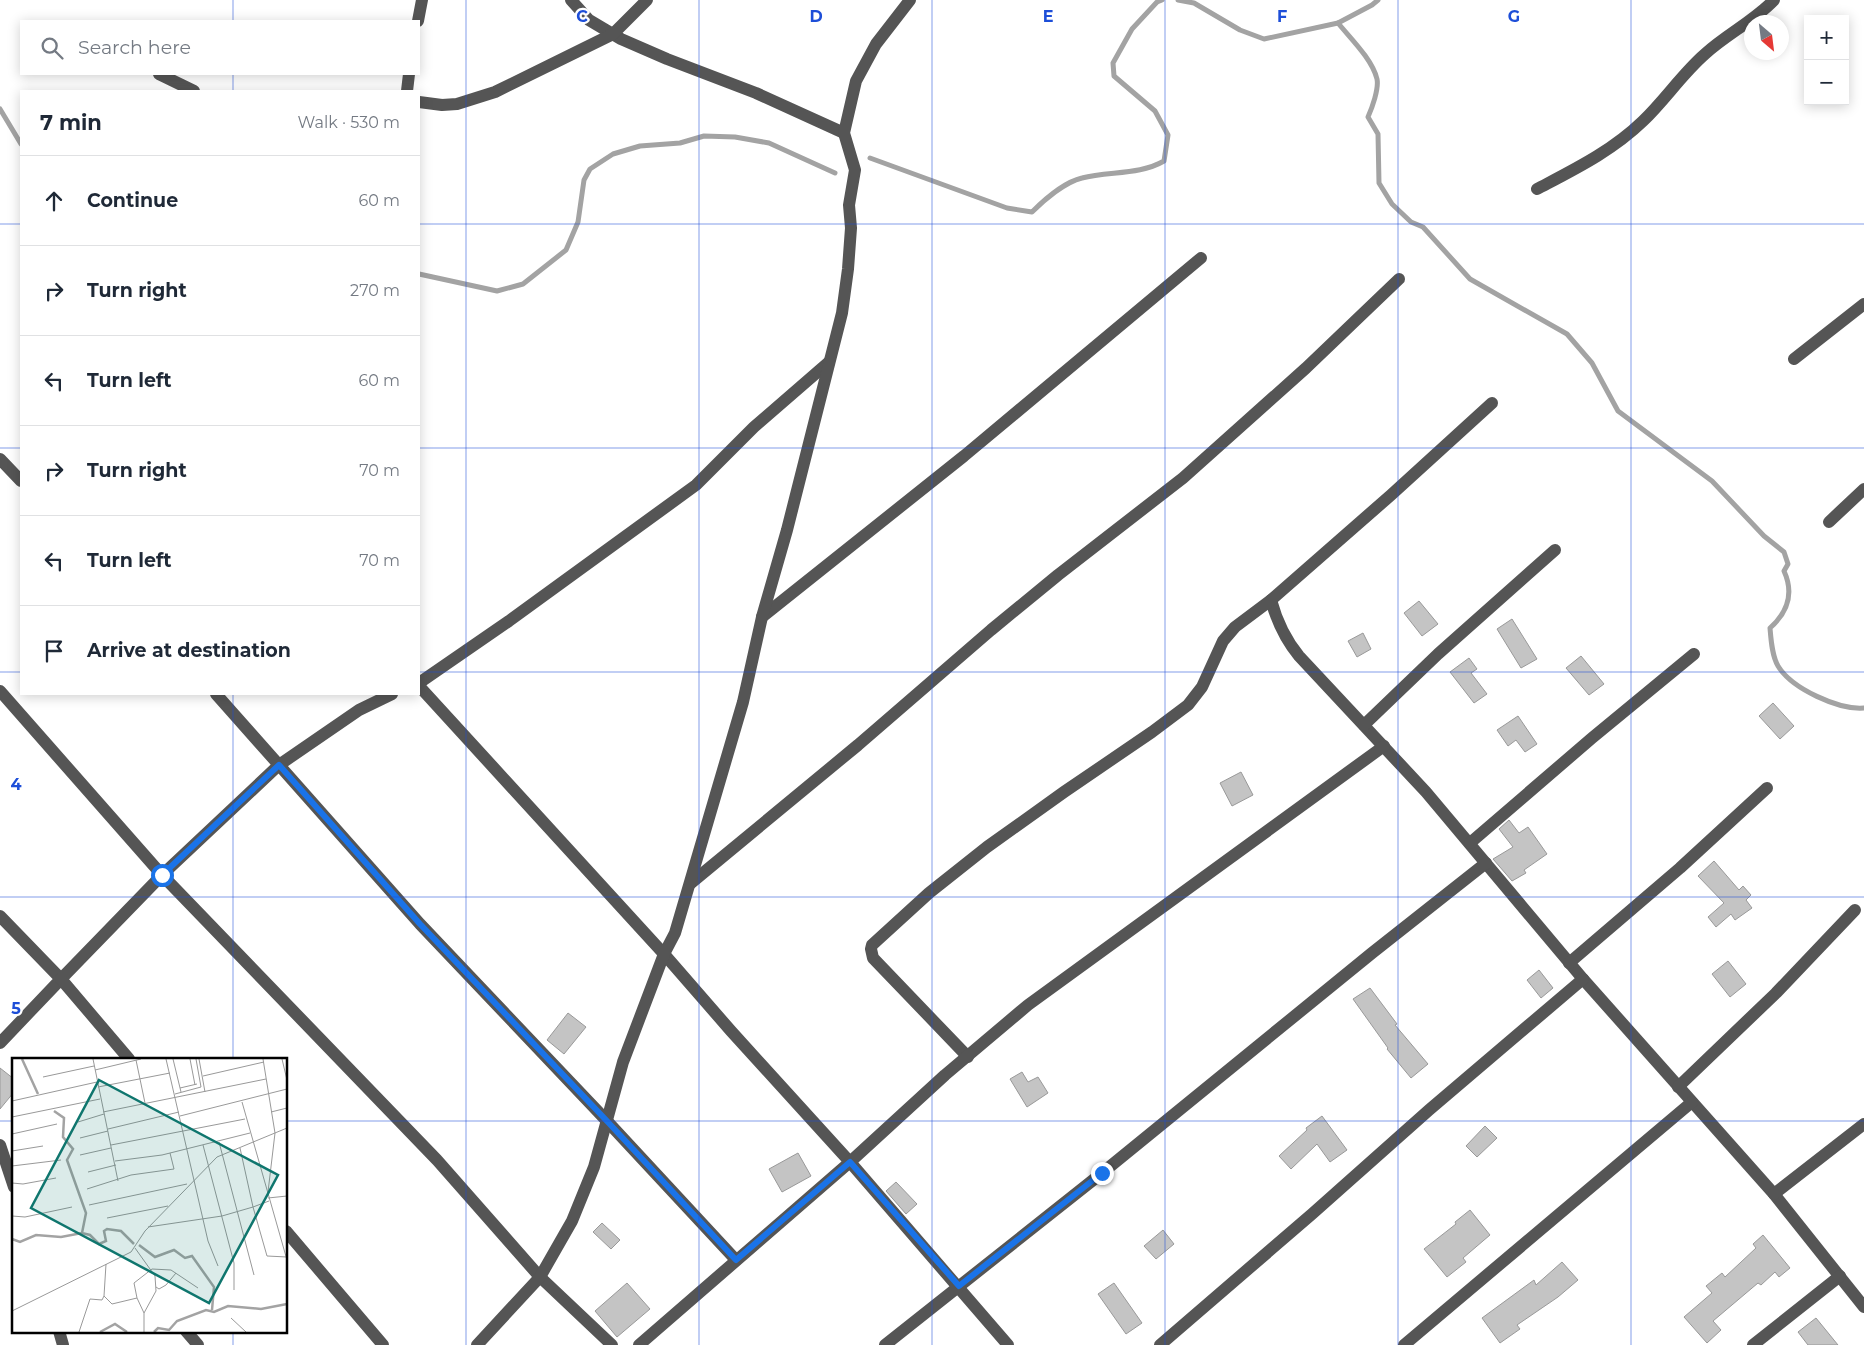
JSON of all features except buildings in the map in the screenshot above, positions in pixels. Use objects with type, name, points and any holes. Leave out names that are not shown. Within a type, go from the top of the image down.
[{"type":"street","points":[[418,20],[422,0]]},
{"type":"street","points":[[571,0],[589,20],[613,34],[667,59],[756,93],[844,133]]},
{"type":"street","points":[[420,102],[442,105],[458,104],[477,99],[510,85],[613,34],[647,0]]},
{"type":"street","points":[[477,1345],[540,1278],[572,1221],[594,1167],[623,1062],[664,954],[675,933],[743,702],[762,616],[787,530],[842,313],[848,269],[849,204],[855,170],[844,133],[856,81],[876,44],[910,0]]},
{"type":"street","points":[[1538,189],[1579,167],[1621,140],[1642,122],[1685,73],[1706,53],[1774,0]]},
{"type":"street","points":[[161,75],[192,90]]},
{"type":"street","points":[[407,90],[409,75]]},
{"type":"street","points":[[762,616],[964,456],[1201,258]]},
{"type":"street","points":[[691,883],[858,745],[990,630],[1183,478],[1340,337],[1399,279]]},
{"type":"street","points":[[1794,360],[1864,304]]},
{"type":"street","points":[[420,683],[696,485],[754,427],[829,362]]},
{"type":"street","points":[[968,1057],[874,958],[871,949],[872,945],[929,893],[987,847],[1188,705],[1202,687],[1223,641],[1236,627],[1271,600],[1492,402]]},
{"type":"street","points":[[0,459],[20,480]]},
{"type":"street","points":[[1829,522],[1864,489]]},
{"type":"street","points":[[1364,725],[1438,654],[1555,550]]},
{"type":"street","points":[[1271,600],[1276,620],[1292,647],[1384,746],[1470,843],[1569,963],[1774,1194],[1864,1307]]},
{"type":"street","points":[[1470,843],[1585,744],[1694,654]]},
{"type":"street","points":[[420,685],[850,1162],[1008,1345]]},
{"type":"street","points":[[0,691],[162,875],[437,1160],[540,1278],[612,1345]]},
{"type":"street","points":[[217,695],[420,924],[736,1260]]},
{"type":"street","points":[[0,1043],[162,875],[279,765],[359,710],[390,695]]},
{"type":"street","points":[[639,1345],[850,1162],[945,1075],[1028,1006],[1384,746]]},
{"type":"street","points":[[1569,963],[1680,868],[1768,788]]},
{"type":"street","points":[[885,1345],[1102,1173],[1486,862]]},
{"type":"street","points":[[1678,1087],[1776,993],[1855,910]]},
{"type":"street","points":[[0,916],[61,979],[129,1058]]},
{"type":"street","points":[[1160,1345],[1312,1214],[1428,1110],[1583,979]]},
{"type":"street","points":[[1404,1345],[1692,1102]]},
{"type":"street","points":[[1774,1194],[1864,1124]]},
{"type":"street","points":[[0,1144],[12,1153]]},
{"type":"street","points":[[0,1144],[12,1181]]},
{"type":"street","points":[[288,1234],[383,1345]]},
{"type":"street","points":[[1753,1345],[1840,1276]]},
{"type":"street","points":[[59,1332],[63,1345]]},
{"type":"street","points":[[187,1332],[198,1345]]},
{"type":"waterway","points":[[870,158],[1007,208],[1032,212],[1055,192],[1075,180],[1145,169],[1164,161],[1168,135],[1155,111],[1114,76],[1113,63],[1132,29],[1157,2],[1162,0]]},
{"type":"waterway","points":[[1178,0],[1194,3],[1240,30],[1264,39],[1338,23],[1378,0]]},
{"type":"waterway","points":[[1338,23],[1371,64],[1377,79],[1376,93],[1368,117],[1378,134],[1379,183],[1392,204],[1411,222],[1423,227],[1470,279],[1567,334],[1592,363],[1618,411],[1712,481],[1764,536],[1784,552],[1788,564],[1784,571],[1789,587],[1788,602],[1781,615],[1770,628],[1773,653],[1778,666],[1794,683],[1829,702],[1842,706],[1864,708]]},
{"type":"waterway","points":[[0,109],[20,142]]},
{"type":"waterway","points":[[420,274],[497,291],[523,284],[566,250],[578,222],[584,180],[590,169],[613,154],[640,146],[680,143],[704,136],[735,137],[769,143],[835,173]]},
{"type":"route","points":[[162,875],[279,765],[420,924],[736,1260],[850,1162],[959,1286],[1102,1173]]}]
